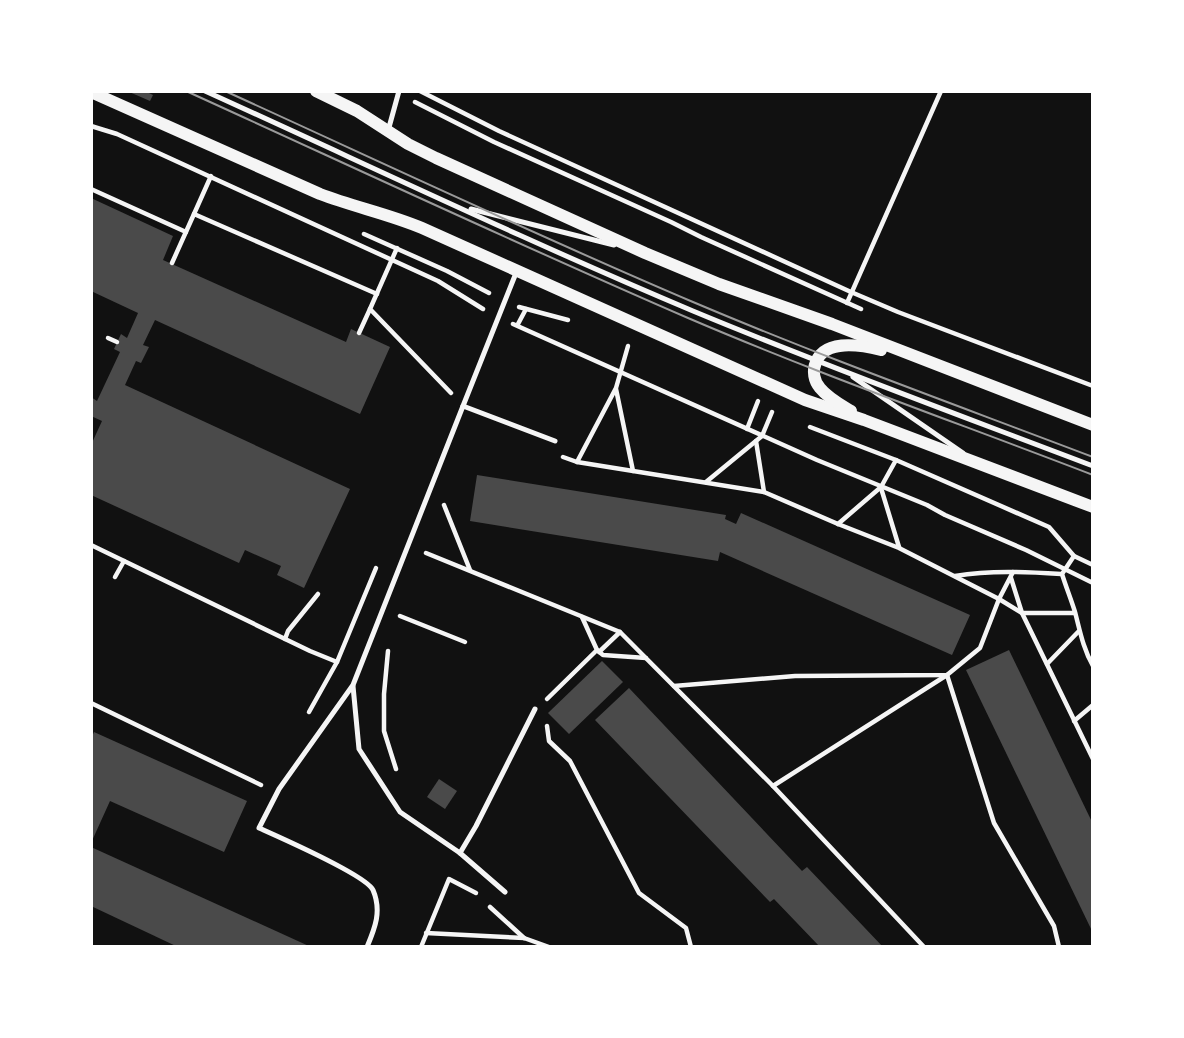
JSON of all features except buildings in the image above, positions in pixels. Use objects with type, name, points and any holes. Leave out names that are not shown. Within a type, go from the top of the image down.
[{"type":"street","points":[[316,91],[357,111],[408,144],[446,163],[645,253],[1093,425]]},
{"type":"street","points":[[91,92],[320,194],[402,219],[804,400],[1093,507]]},
{"type":"street","points":[[864,420],[828,397],[820,388],[813,369],[821,353],[848,346],[863,346],[919,358]]},
{"type":"lane","points":[[205,91],[659,296],[844,372],[1093,466]]},
{"type":"lane","points":[[388,131],[399,92]]},
{"type":"lane","points":[[458,206],[645,253]]},
{"type":"lane","points":[[367,947],[377,925],[373,888],[358,876],[259,828],[279,789],[353,685],[516,271]]},
{"type":"lane","points":[[844,372],[979,464]]},
{"type":"lane","points":[[463,406],[555,441]]},
{"type":"lane","points":[[353,685],[359,749],[400,812],[460,853],[505,892]]},
{"type":"lane","points":[[460,853],[535,709]]},
{"type":"path","points":[[420,91],[499,131],[851,292],[1093,386]]},
{"type":"path","points":[[847,303],[941,91]]},
{"type":"path","points":[[399,92],[494,142],[872,314]]},
{"type":"path","points":[[91,126],[117,134],[392,259],[438,281],[499,318],[762,436],[927,505],[1026,550],[1064,572],[1093,583]]},
{"type":"path","points":[[172,264],[215,166]]},
{"type":"path","points":[[91,188],[186,232]]},
{"type":"path","points":[[194,214],[377,293]]},
{"type":"path","points":[[359,333],[397,248]]},
{"type":"path","points":[[786,286],[794,266]]},
{"type":"path","points":[[370,309],[463,406]]},
{"type":"path","points":[[108,338],[117,342]]},
{"type":"path","points":[[577,462],[615,388],[628,346]]},
{"type":"path","points":[[615,388],[633,471]]},
{"type":"path","points":[[747,429],[762,392]]},
{"type":"path","points":[[706,482],[762,436],[772,412]]},
{"type":"path","points":[[756,440],[764,492]]},
{"type":"path","points":[[551,453],[577,462],[764,492],[899,548],[1022,613],[1075,613]]},
{"type":"path","points":[[838,524],[881,487],[896,460]]},
{"type":"path","points":[[881,487],[899,548]]},
{"type":"path","points":[[444,505],[470,571]]},
{"type":"path","points":[[91,545],[337,662]]},
{"type":"path","points":[[426,553],[620,632],[773,786],[924,947]]},
{"type":"path","points":[[1074,556],[1064,572],[1079,632],[1093,666]]},
{"type":"path","points":[[115,577],[124,561]]},
{"type":"path","points":[[303,721],[337,662],[378,564]]},
{"type":"path","points":[[773,786],[947,675],[980,648],[1013,572]]},
{"type":"path","points":[[954,576],[975,573],[1064,572]]},
{"type":"path","points":[[1010,577],[1022,613],[1093,759]]},
{"type":"path","points":[[285,639],[288,631],[318,594]]},
{"type":"path","points":[[396,626],[400,616],[465,642]]},
{"type":"path","points":[[582,617],[603,656],[647,658]]},
{"type":"path","points":[[620,632],[535,709],[546,721],[549,741],[570,761],[639,893],[686,928],[691,947]]},
{"type":"path","points":[[1047,664],[1079,632]]},
{"type":"path","points":[[389,647],[384,694],[384,731],[400,778]]},
{"type":"path","points":[[673,687],[795,676],[947,675]]},
{"type":"path","points":[[947,675],[994,823],[1054,926],[1059,947]]},
{"type":"path","points":[[91,703],[263,786]]},
{"type":"path","points":[[1074,721],[1093,705]]},
{"type":"path","points":[[421,947],[449,879],[477,894]]},
{"type":"path","points":[[486,903],[524,938]]},
{"type":"path","points":[[426,933],[524,938],[549,947]]},
{"type":"tram line","points":[[186,91],[688,318],[839,379],[1093,475]]},
{"type":"tram line","points":[[225,91],[517,225],[693,302],[842,362],[1093,457]]}]
